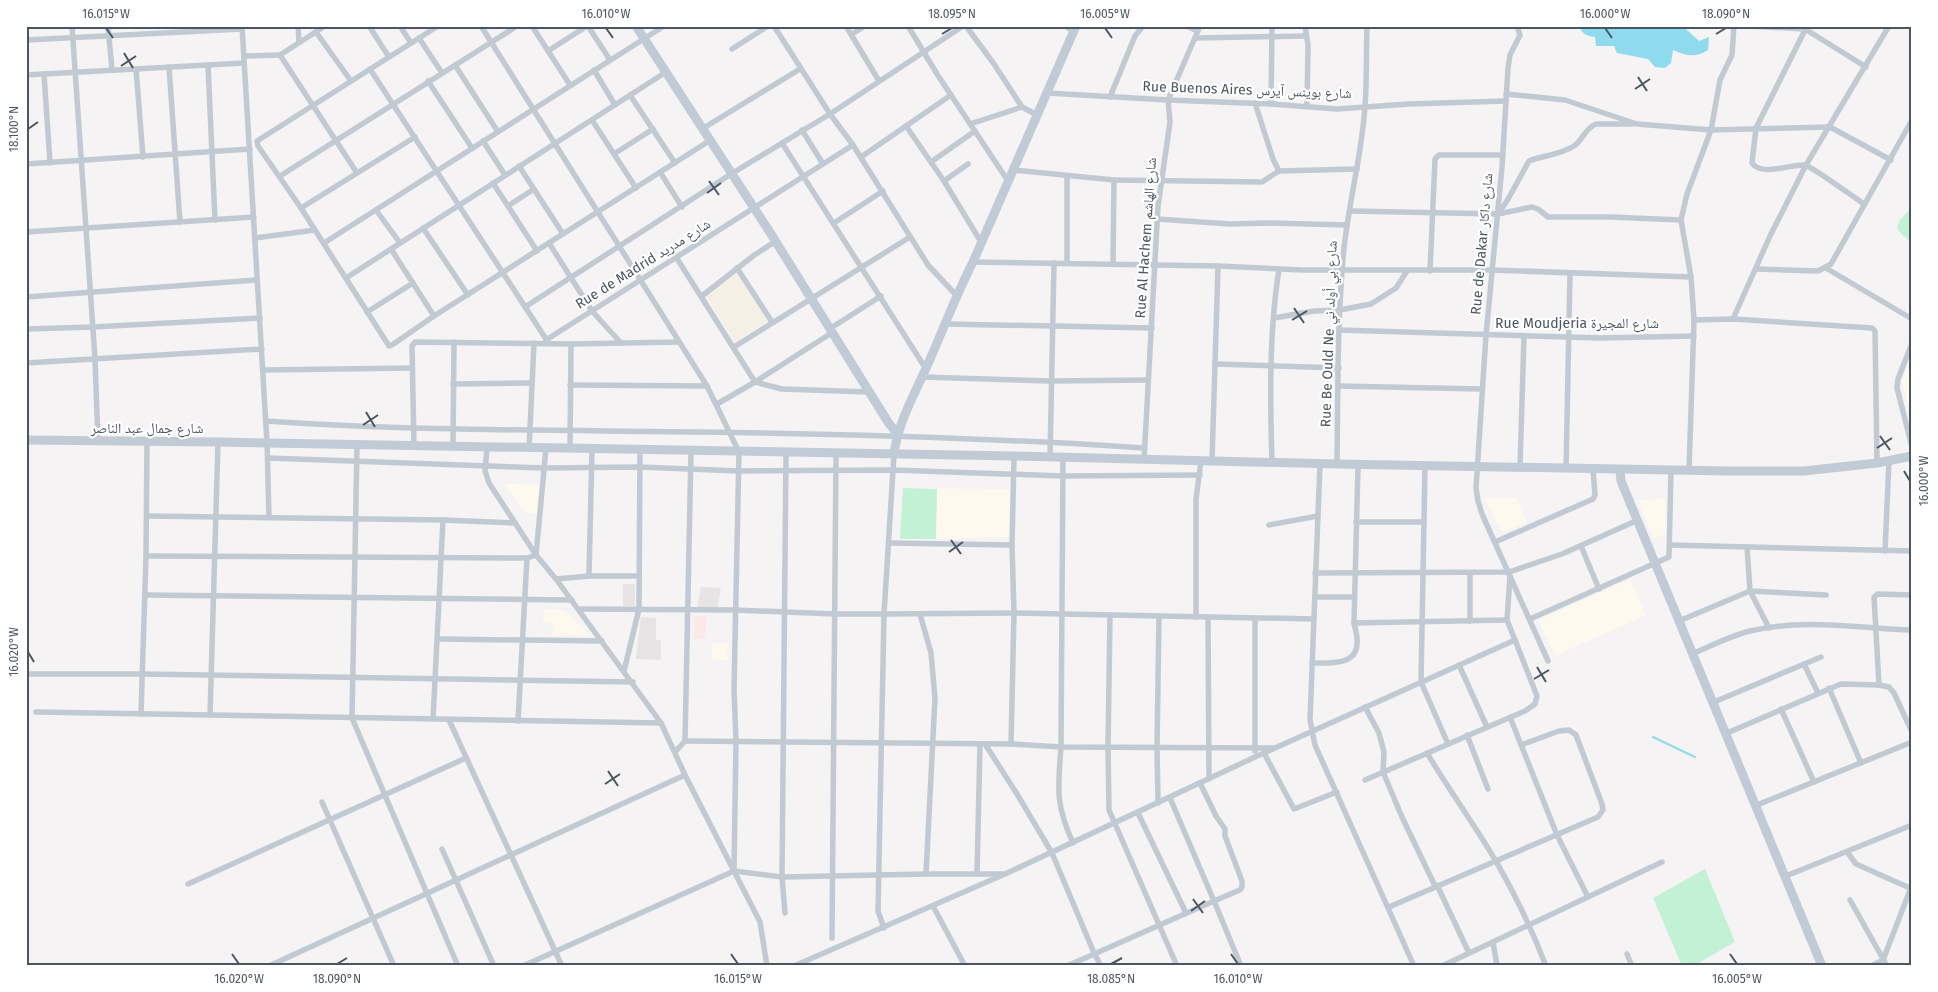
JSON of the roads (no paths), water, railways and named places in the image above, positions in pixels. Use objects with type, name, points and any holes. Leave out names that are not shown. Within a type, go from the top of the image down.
[{"type":"main road","points":[[636,26],[709,141],[776,241],[897,436]]},
{"type":"main road","points":[[894,454],[897,436],[946,324],[956,295],[973,262],[1014,170],[1072,28]]},
{"type":"main road","name":"شارع جمال عبد الناصر","points":[[26,440],[1014,456],[1689,471],[1804,470],[1877,463],[1912,456]]},
{"type":"main road","points":[[1620,470],[1621,481],[1757,805],[1822,966]]},
{"type":"street","points":[[72,26],[93,327],[98,442]]},
{"type":"street","points":[[108,26],[112,70]]},
{"type":"street","points":[[298,26],[299,42]]},
{"type":"street","points":[[244,56],[280,55],[325,26]]},
{"type":"street","points":[[368,26],[389,57]]},
{"type":"street","points":[[400,26],[411,43]]},
{"type":"street","points":[[438,26],[257,141],[258,146],[324,243],[386,344],[390,346],[709,141]]},
{"type":"street","points":[[481,26],[707,386],[738,452],[734,690],[736,742],[734,871]]},
{"type":"street","points":[[280,176],[516,26]]},
{"type":"street","points":[[532,26],[570,85]]},
{"type":"street","points":[[548,51],[588,26],[610,60]]},
{"type":"street","points":[[324,243],[664,26]]},
{"type":"street","points":[[732,49],[768,26]]},
{"type":"street","points":[[774,26],[830,114],[853,144],[928,265],[956,295]]},
{"type":"street","points":[[846,26],[879,81]]},
{"type":"street","points":[[852,34],[864,26]]},
{"type":"street","points":[[908,26],[1008,181]]},
{"type":"street","points":[[525,307],[731,174],[830,114],[965,26],[994,64],[1022,107],[1037,115]]},
{"type":"street","points":[[1110,97],[1135,36],[1143,26]]},
{"type":"street","points":[[1186,26],[1199,29]]},
{"type":"street","points":[[1271,104],[1272,26]]},
{"type":"street","points":[[1305,26],[1305,36],[1308,45],[1307,106]]},
{"type":"street","name":"Rue Be Ould Ne شارع بي أولد ني","points":[[1337,464],[1340,310],[1347,225],[1357,169],[1365,106],[1367,26]]},
{"type":"street","name":"Rue de Dakar شارع داكار","points":[[1517,26],[1520,35],[1510,55],[1506,94],[1503,155],[1486,335],[1476,488],[1478,501],[1495,542],[1548,661]]},
{"type":"street","points":[[1689,471],[1694,320],[1691,277],[1681,220],[1687,194],[1711,130],[1720,80],[1734,49],[1734,26]]},
{"type":"street","points":[[1748,26],[1806,28],[1866,67]]},
{"type":"street","points":[[1733,319],[1806,165],[1889,26]]},
{"type":"street","points":[[26,40],[73,39],[242,28],[266,421],[269,517]]},
{"type":"street","points":[[1806,28],[1756,128],[1752,163],[1754,166],[1766,169],[1806,165],[1864,204]]},
{"type":"street","name":"Rue Al Hachem شارع الهاشم","points":[[1144,460],[1157,219],[1170,122],[1168,100],[1199,29]]},
{"type":"street","points":[[316,32],[350,81]]},
{"type":"street","points":[[1196,38],[1305,36]]},
{"type":"street","points":[[419,38],[442,73]]},
{"type":"street","points":[[280,55],[356,173]]},
{"type":"street","points":[[26,75],[244,63]]},
{"type":"street","points":[[208,65],[216,220]]},
{"type":"street","points":[[455,65],[498,132]]},
{"type":"street","points":[[169,67],[180,222]]},
{"type":"street","points":[[136,69],[142,157]]},
{"type":"street","points":[[370,69],[548,341]]},
{"type":"street","points":[[702,129],[800,69]]},
{"type":"street","points":[[594,70],[615,104]]},
{"type":"street","points":[[346,278],[666,72]]},
{"type":"street","points":[[44,74],[50,163]]},
{"type":"street","points":[[428,81],[472,148]]},
{"type":"street","name":"Rue Buenos Aires شارع بوينس آيرس","points":[[1047,93],[1337,109],[1365,106],[1506,101]]},
{"type":"street","points":[[1506,94],[1564,100],[1637,124]]},
{"type":"street","points":[[630,95],[675,163]]},
{"type":"street","points":[[860,156],[952,95]]},
{"type":"street","points":[[1255,103],[1273,159],[1279,171]]},
{"type":"street","points":[[970,124],[1022,107]]},
{"type":"street","points":[[592,120],[636,188]]},
{"type":"street","points":[[1756,269],[1818,271],[1831,264],[1912,120]]},
{"type":"street","points":[[1498,214],[1508,201],[1529,161],[1568,150],[1582,139],[1590,126],[1596,124],[1637,124],[1711,130],[1830,127],[1891,160]]},
{"type":"street","points":[[906,126],[944,181],[981,242]]},
{"type":"street","points":[[614,154],[653,130]]},
{"type":"street","points":[[802,130],[824,164]]},
{"type":"street","points":[[931,162],[975,131]]},
{"type":"street","points":[[301,208],[415,137]]},
{"type":"street","points":[[483,141],[505,175]]},
{"type":"street","points":[[782,143],[880,296],[924,373],[1052,380],[1148,380]]},
{"type":"street","name":"Rue de Madrid شارع مدريد","points":[[548,341],[853,144]]},
{"type":"street","points":[[26,164],[250,149]]},
{"type":"street","points":[[1430,271],[1436,157],[1444,155],[1503,155]]},
{"type":"street","points":[[944,181],[968,164]]},
{"type":"street","points":[[519,166],[563,234]]},
{"type":"street","points":[[1014,170],[1114,180],[1262,182],[1279,171],[1357,169]]},
{"type":"street","points":[[660,172],[682,207]]},
{"type":"street","points":[[1067,176],[1067,263]]},
{"type":"street","points":[[1113,264],[1114,180]]},
{"type":"street","points":[[494,183],[537,250]]},
{"type":"street","points":[[508,206],[534,189]]},
{"type":"street","points":[[834,223],[883,192]]},
{"type":"street","points":[[1350,211],[1498,214],[1532,207],[1548,217],[1681,220]]},
{"type":"street","points":[[376,210],[400,243]]},
{"type":"street","points":[[26,232],[254,217]]},
{"type":"street","points":[[1157,219],[1230,224],[1347,225]]},
{"type":"street","points":[[423,228],[468,295]]},
{"type":"street","points":[[255,238],[315,230]]},
{"type":"street","points":[[734,347],[910,237]]},
{"type":"street","points":[[702,296],[736,268],[776,241]]},
{"type":"street","points":[[550,243],[592,311],[621,343]]},
{"type":"street","points":[[391,249],[434,316]]},
{"type":"street","points":[[676,257],[755,382],[782,389],[870,392]]},
{"type":"street","points":[[973,262],[1407,271],[1492,270],[1691,277]]},
{"type":"street","points":[[1050,458],[1054,263]]},
{"type":"street","points":[[1212,461],[1218,266]]},
{"type":"street","points":[[736,268],[772,322]]},
{"type":"street","points":[[1826,268],[1912,320]]},
{"type":"street","points":[[1272,462],[1272,366],[1275,297],[1279,269]]},
{"type":"street","points":[[1274,318],[1314,311],[1340,310],[1371,304],[1396,288],[1407,271]]},
{"type":"street","points":[[1566,469],[1570,274]]},
{"type":"street","points":[[26,297],[257,280]]},
{"type":"street","points":[[367,312],[413,283]]},
{"type":"street","points":[[716,404],[755,382],[880,296]]},
{"type":"street","points":[[26,328],[93,327],[260,318]]},
{"type":"street","points":[[1694,320],[1733,319],[1872,328],[1876,331],[1877,463]]},
{"type":"street","points":[[946,324],[1152,328]]},
{"type":"street","name":"Rue Moudjeria شارع المجيرة","points":[[1339,330],[1568,337],[1694,336]]},
{"type":"street","points":[[1520,467],[1524,336]]},
{"type":"street","points":[[414,446],[412,346],[415,342],[534,343],[548,341],[571,344],[680,342]]},
{"type":"street","points":[[452,447],[454,342]]},
{"type":"street","points":[[529,449],[534,343]]},
{"type":"street","points":[[1912,343],[1901,371],[1897,388],[1912,447]]},
{"type":"street","points":[[570,449],[571,344]]},
{"type":"street","points":[[26,363],[262,349]]},
{"type":"street","points":[[1215,364],[1339,368]]},
{"type":"street","points":[[263,370],[412,368]]},
{"type":"street","points":[[453,384],[531,383]]},
{"type":"street","points":[[570,385],[707,386]]},
{"type":"street","points":[[1338,386],[1482,389]]},
{"type":"street","points":[[266,421],[453,429],[897,436],[1144,448]]},
{"type":"street","points":[[141,714],[147,516],[147,442]]},
{"type":"street","points":[[210,715],[218,442]]},
{"type":"street","points":[[358,444],[352,718],[458,966]]},
{"type":"street","points":[[487,448],[486,466],[489,483],[536,555],[579,609],[661,724],[760,922],[766,966]]},
{"type":"street","points":[[536,555],[546,448]]},
{"type":"street","points":[[589,576],[592,449]]},
{"type":"street","points":[[624,671],[639,609],[640,450]]},
{"type":"street","points":[[675,752],[685,742],[692,451]]},
{"type":"street","points":[[785,913],[782,877],[786,453]]},
{"type":"street","points":[[832,938],[836,454]]},
{"type":"street","points":[[884,928],[878,911],[884,614],[894,454]]},
{"type":"street","points":[[1011,744],[1014,613],[1012,545],[1014,456]]},
{"type":"street","points":[[268,458],[544,468],[640,467],[738,471],[894,470],[1062,476],[1200,476]]},
{"type":"street","points":[[1062,458],[1061,747],[1058,794],[1060,812],[1074,843]]},
{"type":"street","points":[[1196,617],[1195,502],[1201,461]]},
{"type":"street","points":[[1885,551],[1889,461]]},
{"type":"street","points":[[1320,464],[1311,732],[1414,966]]},
{"type":"street","points":[[1312,663],[1340,663],[1354,653],[1358,643],[1354,623],[1354,597],[1358,465]]},
{"type":"street","points":[[1425,466],[1421,682],[1448,744]]},
{"type":"street","points":[[1495,542],[1593,499],[1595,495],[1593,469]]},
{"type":"street","points":[[1530,619],[1669,557],[1671,470]]},
{"type":"street","points":[[147,516],[443,520],[515,523]]},
{"type":"street","points":[[1269,525],[1318,516]]},
{"type":"street","points":[[433,719],[443,520]]},
{"type":"street","points":[[1316,573],[1423,572],[1509,574],[1580,546],[1638,520]]},
{"type":"street","points":[[1356,522],[1424,522]]},
{"type":"street","points":[[889,543],[1012,545]]},
{"type":"street","points":[[1670,545],[1912,551]]},
{"type":"street","points":[[1580,546],[1599,588]]},
{"type":"street","points":[[1747,547],[1750,591],[1769,628]]},
{"type":"street","points":[[146,556],[527,558],[536,555]]},
{"type":"street","points":[[518,721],[527,558]]},
{"type":"street","points":[[1470,573],[1470,621]]},
{"type":"street","points":[[1365,780],[1525,712],[1535,704],[1537,696],[1507,620],[1509,574]]},
{"type":"street","points":[[556,579],[589,576],[639,576]]},
{"type":"street","points":[[1679,621],[1750,591],[1826,595]]},
{"type":"street","points":[[1879,684],[1874,626],[1874,597],[1875,595],[1912,595]]},
{"type":"street","points":[[145,596],[572,600]]},
{"type":"street","points":[[1315,597],[1354,597]]},
{"type":"street","points":[[579,609],[735,610],[835,614],[1014,613],[1314,619]]},
{"type":"street","points":[[920,614],[931,653],[935,698],[926,874]]},
{"type":"street","points":[[1110,615],[1109,810],[1178,966]]},
{"type":"street","points":[[1158,803],[1159,616]]},
{"type":"street","points":[[1208,617],[1209,779]]},
{"type":"street","points":[[1255,757],[1256,618]]},
{"type":"street","points":[[1354,623],[1507,620]]},
{"type":"street","points":[[1692,654],[1749,632],[1769,628],[1806,625],[1874,626],[1912,630]]},
{"type":"street","points":[[438,639],[602,641]]},
{"type":"street","points":[[794,966],[1052,853],[1255,757],[1515,640]]},
{"type":"street","points":[[1714,702],[1821,657]]},
{"type":"street","points":[[1804,664],[1818,693]]},
{"type":"street","points":[[1459,665],[1487,727]]},
{"type":"street","points":[[26,674],[521,679],[632,682]]},
{"type":"street","points":[[1727,733],[1829,688],[1847,683],[1879,684],[1889,687],[1894,693],[1912,732]]},
{"type":"street","points":[[1829,688],[1860,763]]},
{"type":"street","points":[[1365,707],[1379,733],[1384,752],[1383,772],[1402,817],[1469,953]]},
{"type":"street","points":[[1781,709],[1814,782]]},
{"type":"street","points":[[36,712],[661,724]]},
{"type":"street","points":[[1510,717],[1557,835],[1588,897]]},
{"type":"street","points":[[449,720],[562,966]]},
{"type":"street","points":[[1389,907],[1598,817],[1603,810],[1602,804],[1576,735],[1569,730],[1559,731],[1521,745]]},
{"type":"street","points":[[1468,735],[1488,789]]},
{"type":"street","points":[[685,742],[1276,748]]},
{"type":"street","points":[[1757,805],[1912,742]]},
{"type":"street","points":[[982,744],[1017,794],[1052,853],[1094,953],[1102,966]]},
{"type":"street","points":[[977,874],[982,744]]},
{"type":"street","points":[[1264,753],[1294,809],[1337,792]]},
{"type":"street","points":[[1426,753],[1496,862],[1530,924],[1546,966]]},
{"type":"street","points":[[188,884],[466,758]]},
{"type":"street","points":[[269,966],[685,775]]},
{"type":"street","points":[[1067,966],[1240,890],[1242,881],[1225,836],[1225,828],[1216,816],[1200,783]]},
{"type":"street","points":[[1170,798],[1241,966]]},
{"type":"street","points":[[322,802],[394,966]]},
{"type":"street","points":[[1138,813],[1186,913]]},
{"type":"street","points":[[1786,876],[1912,826]]},
{"type":"street","points":[[442,849],[494,966]]},
{"type":"street","points":[[1847,852],[1856,864],[1911,888],[1883,960],[1871,966]]},
{"type":"street","points":[[1442,966],[1662,862]]},
{"type":"street","points":[[523,966],[734,871],[782,877],[1005,874]]},
{"type":"street","points":[[1850,900],[1887,966]]},
{"type":"street","points":[[933,906],[965,966]]},
{"type":"street","points":[[1493,942],[1497,966]]},
{"type":"street","points":[[1628,954],[1632,966]]},
{"type":"water","points":[[1579,26],[1666,26],[1678,29],[1685,28],[1699,41],[1709,37],[1708,50],[1691,55],[1673,50],[1671,63],[1665,68],[1655,67],[1648,59],[1617,53],[1614,46],[1596,46],[1595,37],[1585,34]]},
{"type":"waterway","points":[[1653,737],[1695,757]]}]
